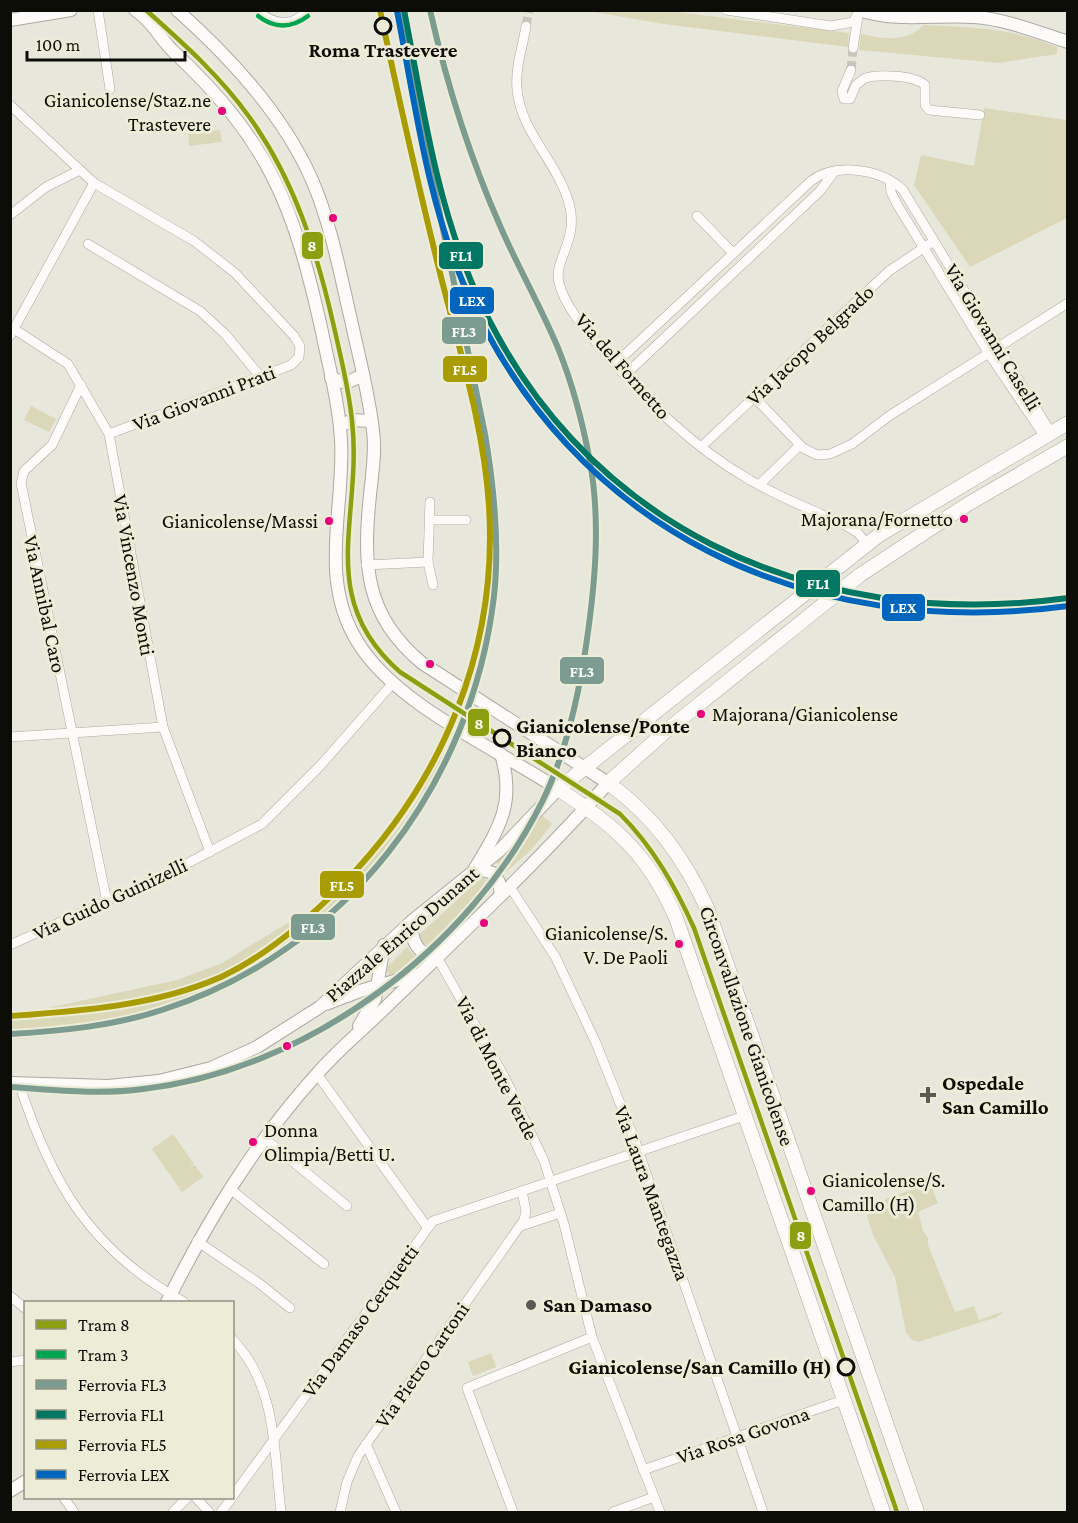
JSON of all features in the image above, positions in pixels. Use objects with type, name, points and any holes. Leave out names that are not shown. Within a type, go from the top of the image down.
[{"type":"main road","points":[[10,20],[71,10]]},
{"type":"main road","name":"Circonvallazione Gianicolense","points":[[135,10],[151,24],[161,39],[230,109],[273,174],[289,209],[304,254],[332,378],[340,426],[342,459],[334,544],[338,590],[346,621],[358,643],[375,666],[393,683],[431,711],[608,822],[627,841],[668,901],[685,939],[744,1116],[883,1512]]},
{"type":"main road","name":"Circonvallazione Gianicolense","points":[[148,10],[151,24]]},
{"type":"main road","points":[[859,11],[903,19],[953,16],[986,18],[1068,42]]},
{"type":"main road","name":"Circonvallazione Gianicolense","points":[[180,13],[256,91],[304,165],[318,195],[331,237],[363,375],[371,421],[374,453],[366,565],[378,610],[391,631],[413,655],[450,682],[584,766],[641,808],[682,860],[708,910],[917,1512]]},
{"type":"main road","points":[[332,378],[346,383],[363,375]]},
{"type":"main road","points":[[340,426],[352,420],[371,421]]},
{"type":"main road","name":"Piazzale Enrico Dunant","points":[[320,1007],[384,945],[475,868],[499,851],[558,789],[584,766],[867,544],[935,500],[1068,423]]},
{"type":"main road","points":[[608,783],[651,743],[860,575],[930,528],[1064,448],[1048,435]]},
{"type":"main road","points":[[930,528],[925,518],[935,500]]},
{"type":"main road","points":[[860,575],[868,558],[867,544]]},
{"type":"main road","points":[[501,754],[507,778],[505,806],[499,828],[475,868],[486,869],[495,876],[505,891]]},
{"type":"main road","name":"Piazzale Enrico Dunant","points":[[354,1035],[505,891],[608,783]]},
{"type":"main road","points":[[412,921],[416,947],[428,956],[437,957]]},
{"type":"main road","name":"Piazzale Enrico Dunant","points":[[354,1035],[373,1003],[384,945]]},
{"type":"main road","name":"Piazzale Enrico Dunant","points":[[320,1007],[348,995],[418,975]]},
{"type":"main road","points":[[348,995],[361,1001],[365,1016]]},
{"type":"main road","points":[[15,1083],[119,1086],[181,1077],[243,1054],[280,1035],[320,1007]]},
{"type":"main road","points":[[169,1299],[197,1241],[229,1188],[264,1138],[317,1074],[354,1035]]},
{"type":"main road","points":[[10,1491],[24,1482]]},
{"type":"street","points":[[98,10],[110,89]]},
{"type":"street","points":[[258,10],[271,20],[282,23],[300,18],[307,10]]},
{"type":"street","points":[[726,10],[835,26],[853,22],[859,11]]},
{"type":"street","points":[[853,48],[859,11]]},
{"type":"street","name":"Via del Fornetto","points":[[526,26],[517,75],[519,102],[529,126],[564,187],[572,215],[572,236],[559,269],[559,285],[578,318],[615,364],[661,413],[701,447],[759,485],[845,525],[858,533],[867,544]]},
{"type":"street","points":[[851,70],[842,92],[844,99],[850,99],[859,82],[865,78],[903,79],[919,81],[925,85],[925,105],[929,110],[980,115]]},
{"type":"street","points":[[10,105],[94,183],[12,333]]},
{"type":"street","points":[[10,215],[46,187],[80,170]]},
{"type":"street","points":[[615,364],[811,181],[822,174],[835,171],[866,173],[890,181]]},
{"type":"street","points":[[625,375],[824,188],[835,171]]},
{"type":"street","name":"Via Giovanni Caselli","points":[[890,181],[903,190],[1000,347],[1048,435]]},
{"type":"street","name":"Via Giovanni Caselli","points":[[890,181],[893,197],[989,354],[1048,435]]},
{"type":"street","name":"Via Giovanni Prati","points":[[94,183],[194,242],[235,273],[294,336],[300,350],[298,359],[291,365],[109,435]]},
{"type":"street","points":[[697,216],[737,249],[751,257]]},
{"type":"street","name":"Via Giovanni Caselli","points":[[924,248],[934,242]]},
{"type":"street","points":[[88,244],[200,311],[225,334],[260,376]]},
{"type":"street","name":"Via Jacopo Belgrado","points":[[701,447],[890,271],[924,248]]},
{"type":"street","points":[[754,398],[800,445],[817,455],[837,452],[1068,303]]},
{"type":"street","name":"Via Vincenzo Monti","points":[[12,333],[68,364],[109,435],[163,728],[210,852]]},
{"type":"street","name":"Via Annibal Caro","points":[[72,734],[21,479],[24,471],[52,445],[81,385]]},
{"type":"street","points":[[759,485],[800,445]]},
{"type":"street","points":[[430,502],[428,562],[433,585]]},
{"type":"street","points":[[430,520],[466,520]]},
{"type":"street","points":[[366,565],[428,562]]},
{"type":"street","name":"Via Guido Guinizelli","points":[[10,945],[108,902],[210,852],[273,815],[320,766],[393,683]]},
{"type":"street","points":[[10,737],[163,728]]},
{"type":"street","points":[[72,734],[108,902]]},
{"type":"street","name":"Via Laura Mantegazza","points":[[505,891],[556,958],[596,1043],[639,1152],[763,1512]]},
{"type":"street","name":"Via di Monte Verde","points":[[437,957],[505,1078],[536,1143],[560,1213]]},
{"type":"street","points":[[317,1074],[427,1227]]},
{"type":"street","points":[[15,1083],[40,1145],[73,1207],[118,1258],[169,1299]]},
{"type":"street","name":"Via Damaso Cerquetti","points":[[234,1494],[427,1227],[438,1218],[744,1116]]},
{"type":"street","points":[[264,1138],[347,1206]]},
{"type":"street","points":[[229,1188],[324,1264]]},
{"type":"street","points":[[521,1226],[526,1216],[522,1191]]},
{"type":"street","points":[[521,1226],[560,1213],[592,1337],[660,1512]]},
{"type":"street","name":"Via Pietro Cartoni","points":[[340,1512],[350,1473],[366,1444],[521,1226]]},
{"type":"street","points":[[197,1241],[252,1277],[290,1308]]},
{"type":"street","points":[[10,1296],[24,1308]]},
{"type":"street","points":[[513,1512],[467,1388],[592,1337]]},
{"type":"street","points":[[234,1341],[246,1355],[260,1378],[268,1407],[281,1512]]},
{"type":"street","name":"Via Rosa Govona","points":[[643,1470],[843,1400]]},
{"type":"street","points":[[366,1444],[396,1512]]},
{"type":"street","points":[[613,1512],[654,1497]]},
{"type":"street","points":[[65,1499],[74,1512]]},
{"type":"street","points":[[173,1512],[185,1499]]},
{"type":"street","points":[[198,1499],[210,1512]]},
{"type":"street","name":"Via Damaso Cerquetti","points":[[221,1512],[231,1499]]},
{"type":"shaded area","points":[[588,11],[668,11],[849,33],[848,47],[664,24]]},
{"type":"shaded area","points":[[924,25],[1007,32],[1057,47],[1057,54],[999,63],[859,50],[861,34],[886,38],[902,37],[910,35]]},
{"type":"shaded area","points":[[984,108],[1067,120],[1067,218],[970,267],[914,185],[921,155],[974,166]]},
{"type":"shaded area","points":[[220,130],[222,142],[189,146],[188,133]]},
{"type":"shaded area","points":[[31,406],[56,419],[49,432],[24,420]]},
{"type":"shaded area","points":[[431,751],[451,761],[412,825],[369,880],[322,927],[271,965],[215,995],[153,1017],[85,1032],[11,1039],[11,1012],[43,1009],[177,980],[222,963],[286,924],[317,914],[370,861],[408,815],[422,792],[431,770]]},
{"type":"shaded area","points":[[541,814],[552,824],[532,849],[505,873],[496,862]]},
{"type":"shaded area","points":[[482,877],[492,886],[428,945],[421,943],[419,935]]},
{"type":"shaded area","points":[[407,947],[416,958],[396,975],[389,975],[386,968]]},
{"type":"shaded area","points":[[173,1134],[194,1164],[189,1169],[195,1165],[203,1177],[182,1192],[152,1149]]},
{"type":"shaded area","points":[[946,1181],[948,1185],[933,1191],[938,1203],[918,1212],[923,1231],[928,1238],[928,1245],[955,1312],[974,1306],[979,1320],[1004,1311],[997,1317],[918,1342],[912,1340],[906,1333],[895,1277],[873,1235],[867,1216],[872,1209],[890,1197]]},
{"type":"shaded area","points":[[491,1353],[496,1367],[473,1376],[468,1362]]},
{"type":"tunnel","points":[[526,26],[529,10]]},
{"type":"tunnel","points":[[851,70],[853,48]]},
{"type":"tram line","name":"8","points":[[146,10],[188,48],[250,118],[280,167],[312,245],[334,327],[351,409],[354,456],[348,554],[350,585],[358,615],[374,644],[400,672],[620,814],[643,840],[662,868],[694,928],[897,1512]]},
{"type":"tram line","name":"3","points":[[258,16],[277,25],[290,25],[308,16]]},
{"type":"rail line","name":"FL5","points":[[10,1016],[117,1006],[170,995],[221,977],[255,958],[302,923],[344,883],[379,843],[410,801],[436,757],[457,710],[473,661],[484,611],[489,559],[489,506],[486,477],[477,419],[425,211],[380,10]]},
{"type":"rail line","name":"FL3","points":[[10,1034],[87,1027],[144,1016],[228,983],[288,947],[342,903],[388,852],[428,795],[459,732],[481,666],[494,596],[495,515],[485,434],[398,10]]},
{"type":"rail line","name":"FL1","points":[[404,10],[439,181],[471,281],[516,366],[572,439],[637,498],[712,544],[793,578],[881,598],[973,604],[1068,598]]},
{"type":"rail line","name":"FL3","points":[[10,1087],[93,1092],[143,1089],[205,1077],[265,1057],[323,1029],[377,994],[427,952],[472,906],[511,856],[542,802],[558,765],[579,686],[592,600],[596,531],[590,462],[577,405],[558,348],[501,228],[469,148],[430,10]]},
{"type":"rail line","name":"LEX","points":[[397,11],[431,185],[440,219],[464,285],[510,371],[567,444],[633,504],[708,551],[790,585],[879,605],[972,612],[1068,606]]},
{"type":"place","name":"Roma Trastevere","points":[[383,26]]},
{"type":"place","name":"Gianicolense/Staz.ne Trastevere","points":[[222,111]]},
{"type":"place","name":"Majorana/Fornetto","points":[[964,519]]},
{"type":"place","name":"Gianicolense/Massi","points":[[329,521]]},
{"type":"place","name":"Majorana/Gianicolense","points":[[701,714]]},
{"type":"place","name":"Gianicolense/Ponte Bianco","points":[[502,738]]},
{"type":"place","name":"Gianicolense/S. V. De Paoli","points":[[679,944]]},
{"type":"place","name":"Ospedale San Camillo","points":[[928,1095]]},
{"type":"place","name":"Donna Olimpia/Betti U.","points":[[253,1142]]},
{"type":"place","name":"Gianicolense/S. Camillo (H)","points":[[811,1191]]},
{"type":"place","name":"San Damaso","points":[[531,1305]]},
{"type":"place","name":"Gianicolense/San Camillo (H)","points":[[846,1367]]}]
